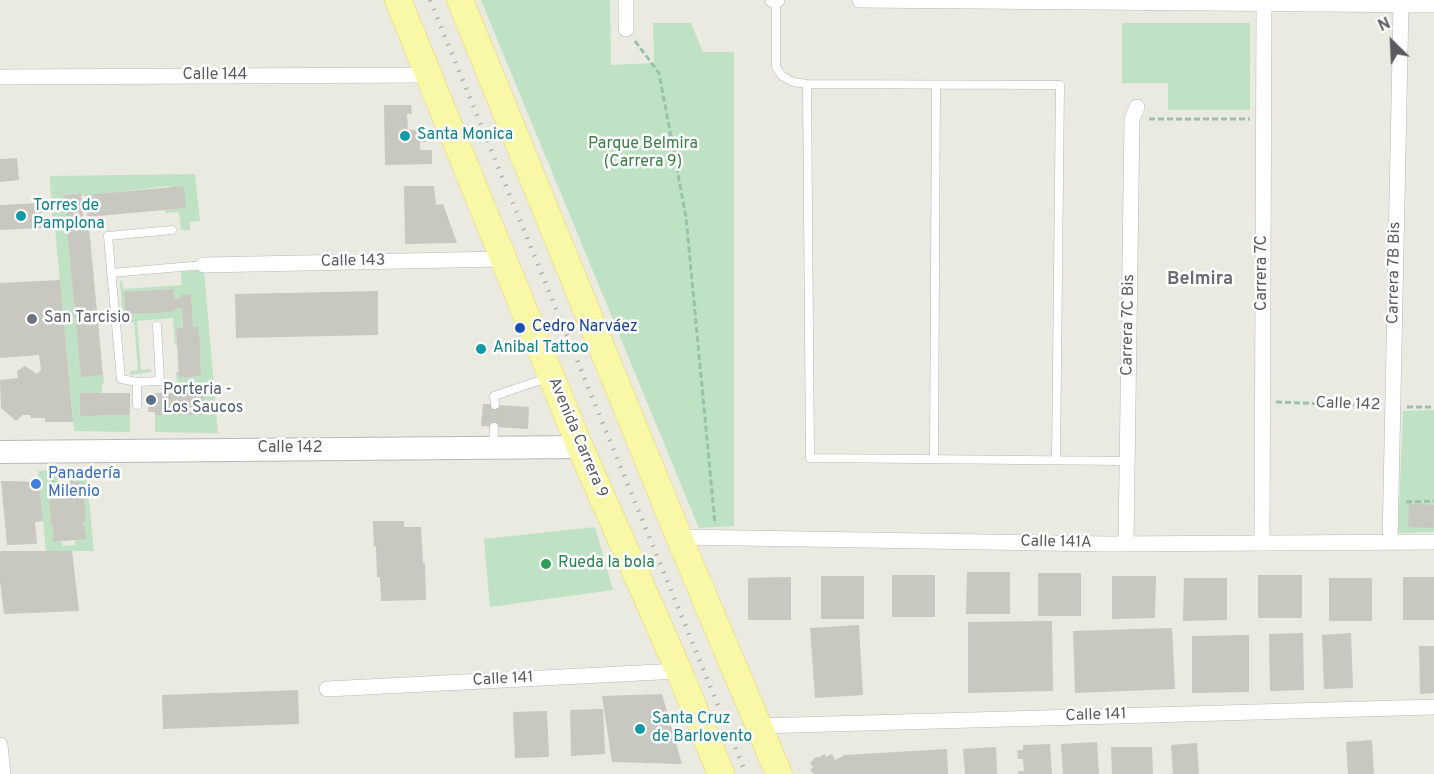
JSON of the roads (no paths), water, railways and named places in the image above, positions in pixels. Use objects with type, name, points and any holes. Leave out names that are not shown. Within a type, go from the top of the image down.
[{"type":"main road","name":"Avenida Carrera 9","points":[[398,0],[580,447],[678,671],[720,774]]},
{"type":"main road","points":[[460,0],[679,537],[779,774]]},
{"type":"main road","name":"Calle 142","points":[[0,452],[493,437],[580,447]]},
{"type":"street","points":[[626,0],[626,29]]},
{"type":"street","points":[[860,0],[1434,6]]},
{"type":"street","name":"Carrera 7C","points":[[1262,543],[1264,4]]},
{"type":"street","name":"Carrera 7B Bis","points":[[1390,542],[1401,5]]},
{"type":"street","name":"Calle 144","points":[[0,77],[429,75]]},
{"type":"street","name":"Carrera 7C Bis","points":[[1126,544],[1134,113]]},
{"type":"street","name":"Calle 143","points":[[204,265],[503,259]]},
{"type":"street","name":"Calle 141A","points":[[679,537],[1126,544],[1434,542]]},
{"type":"street","name":"Calle 141","points":[[327,689],[678,671]]},
{"type":"street","name":"Calle 141","points":[[759,726],[1434,707]]},
{"type":"street","points":[[0,745],[3,774]]},
{"type":"lane","points":[[775,0],[776,67],[782,76],[793,82],[807,84],[1060,85],[1056,460]]},
{"type":"lane","points":[[807,84],[810,458],[1127,461]]},
{"type":"lane","points":[[934,459],[936,85]]},
{"type":"lane","points":[[156,326],[160,381],[137,382],[121,379],[108,236],[172,230]]},
{"type":"lane","points":[[111,273],[204,265]]},
{"type":"lane","points":[[495,405],[494,396],[551,376]]},
{"type":"lane","points":[[137,382],[137,405]]},
{"type":"railway","points":[[430,0],[746,774]]},
{"type":"place","name":"Santa Monica","points":[[405,136]]},
{"type":"place","name":"Torres de Pamplona","points":[[21,216]]},
{"type":"place","name":"San Tarcisio","points":[[32,319]]},
{"type":"place","name":"Cedro Narváez","points":[[520,328]]},
{"type":"place","name":"Anibal Tattoo","points":[[481,349]]},
{"type":"place","name":"Porteria - Los Saucos","points":[[151,400]]},
{"type":"place","name":"Panadería Milenio","points":[[36,484]]},
{"type":"place","name":"Rueda la bola","points":[[546,564]]},
{"type":"place","name":"Santa Cruz de Barlovento","points":[[640,729]]},
{"type":"district","name":"Belmira","points":[[1200,280]]},
{"type":"park label","name":"Parque Belmira (Carrera 9)","points":[[643,154]]}]
